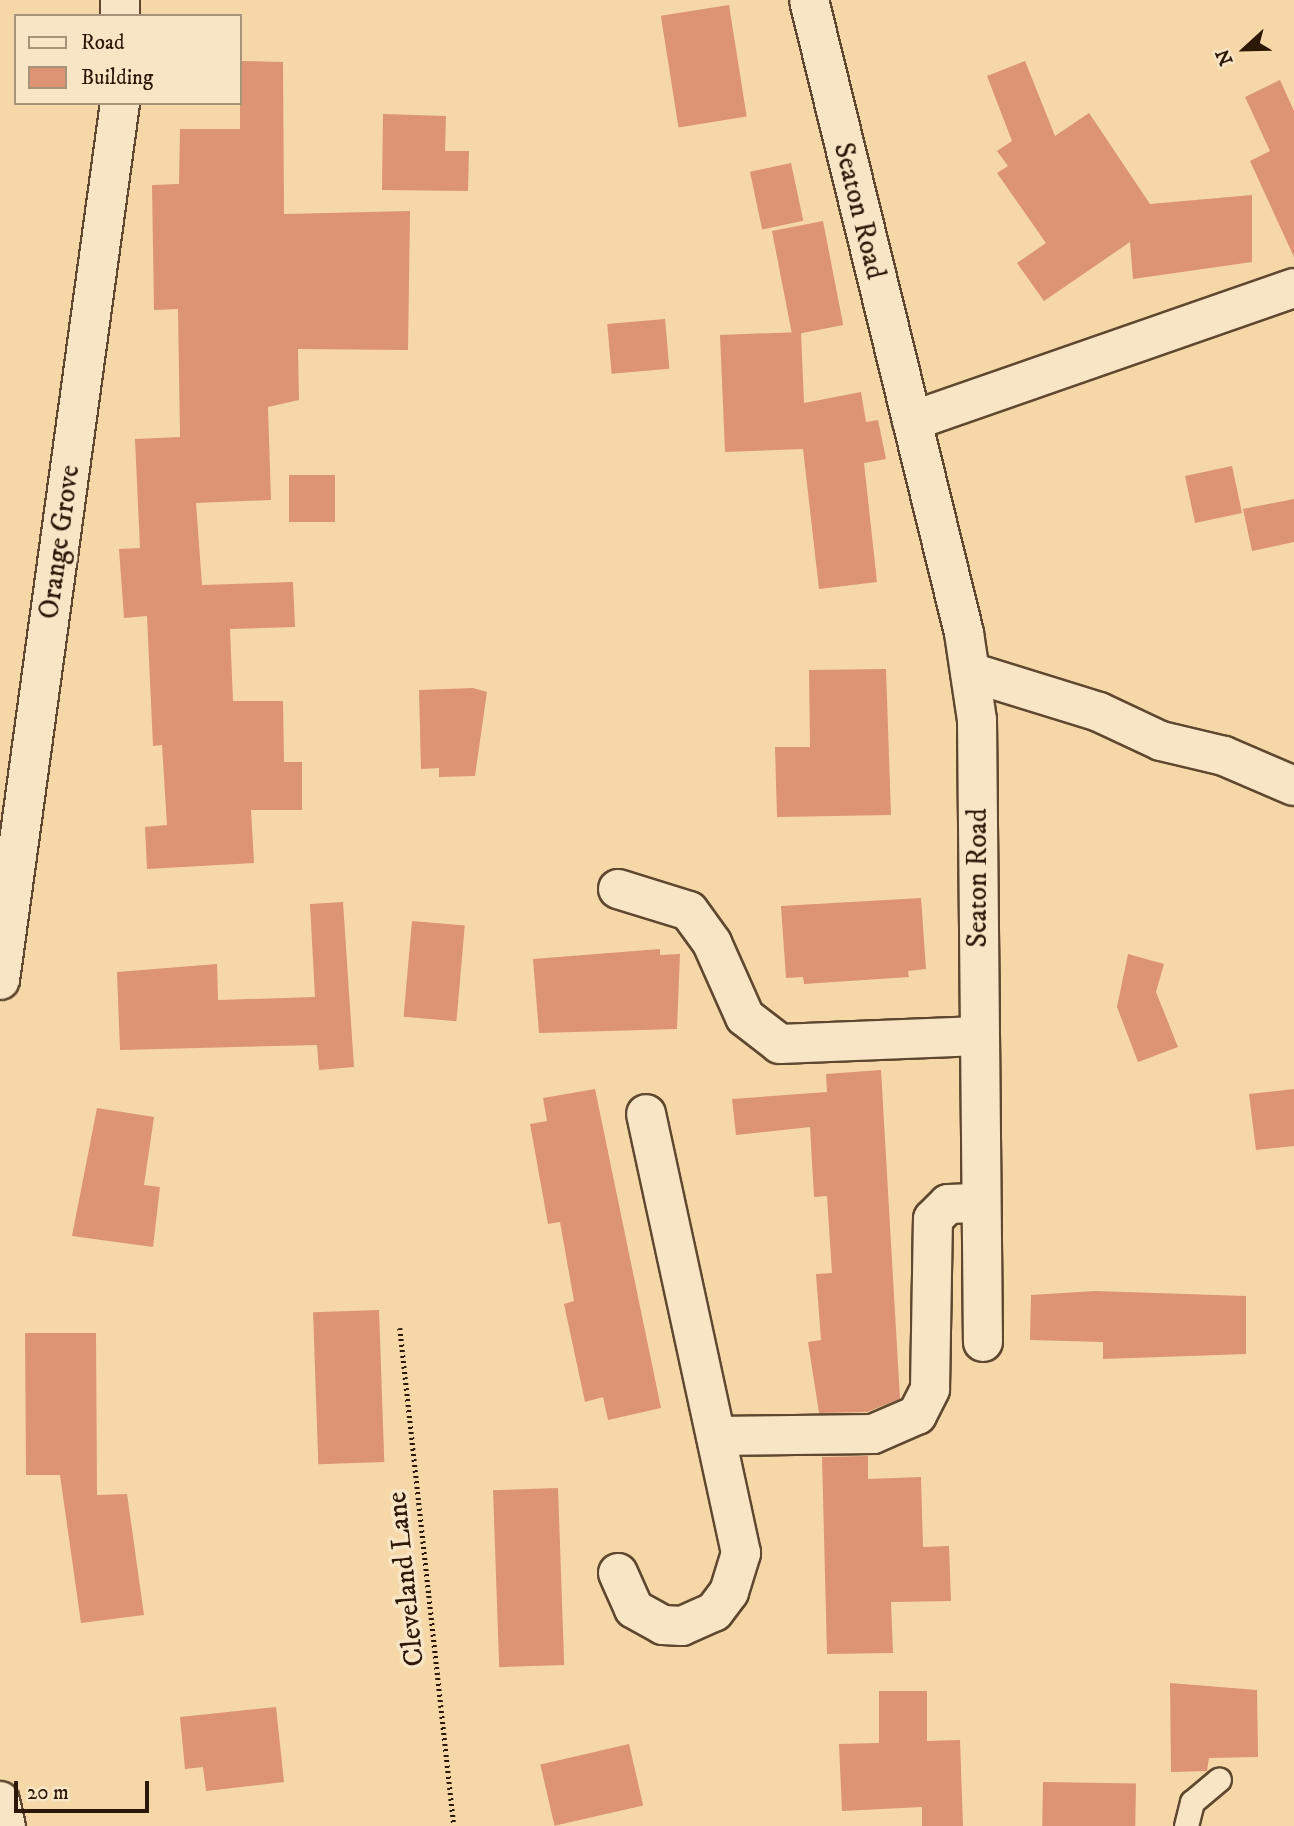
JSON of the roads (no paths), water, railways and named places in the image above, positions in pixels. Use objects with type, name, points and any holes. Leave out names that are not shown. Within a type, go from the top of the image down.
[{"type":"street","name":"Seaton Road","points":[[809,0],[912,421],[970,672],[977,720],[983,1342]]},
{"type":"street","name":"Orange Grove","points":[[0,980],[120,105]]},
{"type":"street","points":[[912,421],[1294,288]]},
{"type":"street","points":[[970,672],[1099,712],[1161,741],[1224,756],[1294,786]]},
{"type":"street","points":[[618,889],[689,911],[712,943],[745,1017],[780,1044],[979,1036]]},
{"type":"street","points":[[618,1573],[634,1609],[663,1625],[702,1621],[729,1592],[741,1553],[646,1114]]},
{"type":"street","points":[[716,1436],[873,1434],[917,1415],[930,1389],[933,1219],[948,1204],[981,1203]]},
{"type":"street","points":[[0,1801],[6,1826]]},
{"type":"lane","points":[[1186,1826],[1192,1802],[1219,1779]]}]
